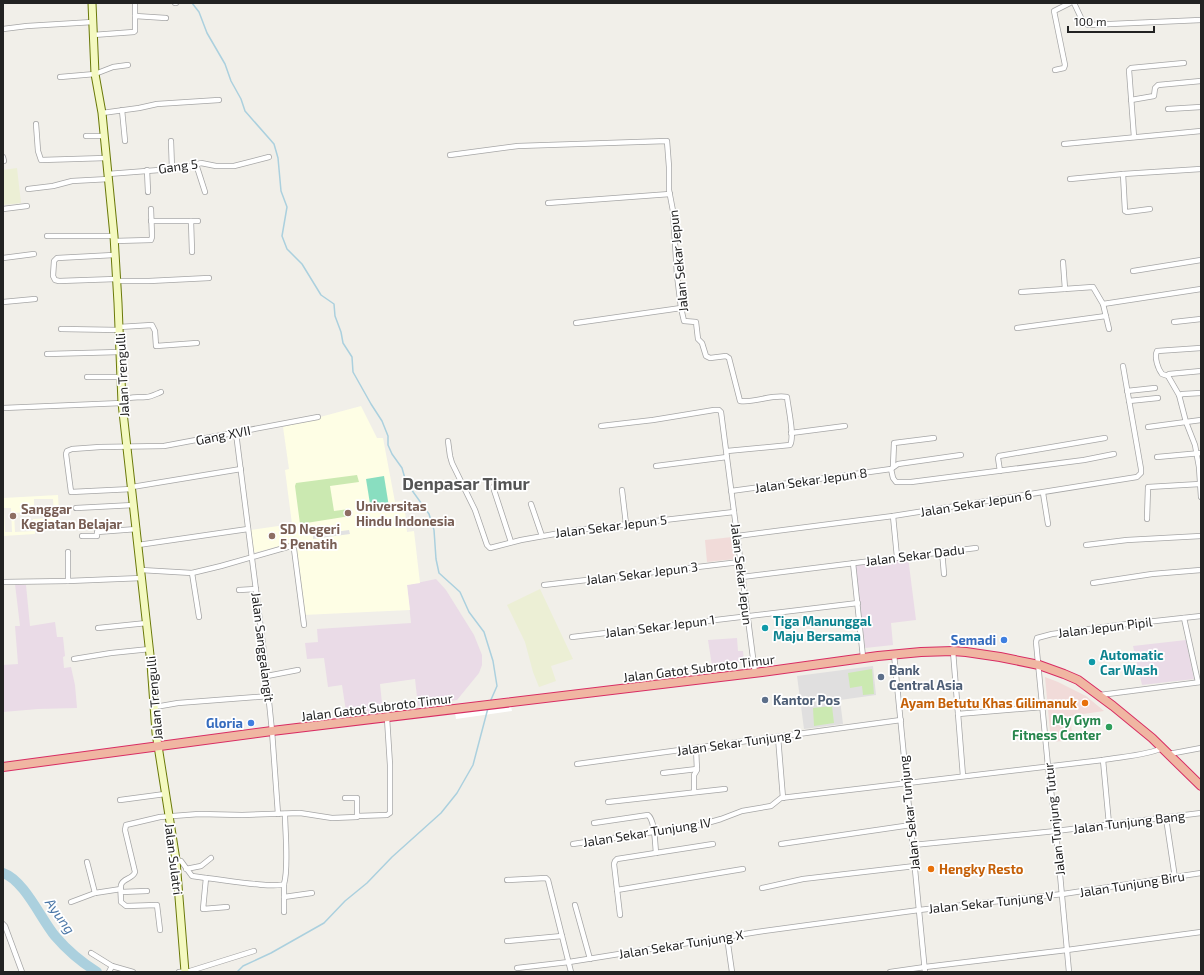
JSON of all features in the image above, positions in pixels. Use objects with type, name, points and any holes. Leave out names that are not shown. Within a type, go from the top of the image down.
[{"type":"highway","name":"Jalan Gatot Subroto Timur","points":[[3,767],[510,702],[755,673],[864,657],[935,651],[966,652],[1000,657],[1039,665],[1078,680],[1100,695],[1169,754],[1201,786]]},
{"type":"main road","name":"Jalan Trengulli","points":[[92,3],[95,74],[102,113],[114,238],[122,403],[150,649],[159,747]]},
{"type":"main road","name":"Jalan Sulatri","points":[[159,747],[168,816],[176,860],[184,972]]},
{"type":"street","points":[[93,35],[134,32],[135,3]]},
{"type":"street","points":[[1055,70],[1064,68],[1066,65],[1054,11],[1070,3]]},
{"type":"street","points":[[1074,3],[1083,22],[1088,25],[1201,20]]},
{"type":"street","points":[[135,16],[166,18]]},
{"type":"street","points":[[3,29],[93,22]]},
{"type":"street","points":[[1134,137],[1129,70],[1131,68],[1184,63]]},
{"type":"street","points":[[60,77],[95,74],[113,67],[128,65]]},
{"type":"street","points":[[1131,100],[1154,96],[1155,88],[1158,85],[1201,81]]},
{"type":"street","points":[[102,113],[157,104],[219,100]]},
{"type":"street","points":[[1168,109],[1201,107]]},
{"type":"street","points":[[122,110],[125,141]]},
{"type":"street","points":[[36,124],[38,150],[41,160],[106,158]]},
{"type":"street","points":[[1064,144],[1201,131]]},
{"type":"street","points":[[86,136],[104,136]]},
{"type":"street","points":[[171,141],[172,169]]},
{"type":"street","name":"Jalan Sekar Jepun","points":[[450,155],[518,146],[667,141],[670,194],[673,211],[681,308],[684,321],[696,322],[698,339],[702,343],[706,356],[710,358],[726,356],[729,358],[740,402],[780,396],[787,397],[791,433]]},
{"type":"street","points":[[3,157],[4,161]]},
{"type":"street","name":"Gang 5","points":[[28,189],[147,170],[185,168],[202,162],[216,166],[234,166],[270,157]]},
{"type":"street","points":[[196,164],[204,192]]},
{"type":"street","points":[[1070,179],[1201,169]]},
{"type":"street","points":[[147,170],[148,192]]},
{"type":"street","points":[[1123,174],[1125,211],[1150,210]]},
{"type":"street","points":[[548,203],[670,194]]},
{"type":"street","points":[[3,209],[27,206]]},
{"type":"street","points":[[47,236],[150,240],[152,237],[151,208]]},
{"type":"street","points":[[151,221],[198,221]]},
{"type":"street","points":[[191,221],[192,252]]},
{"type":"street","points":[[3,258],[34,254]]},
{"type":"street","points":[[114,255],[57,258],[54,262],[53,276],[55,280],[59,281],[149,281],[209,278]]},
{"type":"street","points":[[1133,271],[1201,260]]},
{"type":"street","points":[[1063,262],[1065,289]]},
{"type":"street","points":[[1021,292],[1093,288],[1103,304],[1109,329]]},
{"type":"street","points":[[1103,304],[1201,289]]},
{"type":"street","points":[[3,302],[34,299]]},
{"type":"street","points":[[576,323],[681,308]]},
{"type":"street","points":[[1017,328],[1106,316]]},
{"type":"street","points":[[1174,322],[1201,319]]},
{"type":"street","points":[[61,329],[119,329],[152,325],[155,331],[156,346],[197,343]]},
{"type":"street","points":[[1201,348],[1156,352],[1160,373],[1168,376],[1179,395],[1186,422],[1199,453],[1201,496]]},
{"type":"street","points":[[47,354],[120,352]]},
{"type":"street","name":"Jalan Sekar Jepun 6","points":[[737,536],[893,516],[1137,477],[1140,475],[1141,469],[1123,366]]},
{"type":"street","points":[[1168,376],[1169,374],[1201,371]]},
{"type":"street","points":[[88,377],[121,377]]},
{"type":"street","points":[[1127,391],[1155,388]]},
{"type":"street","points":[[3,408],[122,403],[127,398],[147,397],[161,392]]},
{"type":"street","points":[[1179,395],[1201,393]]},
{"type":"street","points":[[1129,401],[1158,398]]},
{"type":"street","name":"Jalan Sekar Jepun","points":[[601,426],[719,410],[721,412],[723,416],[731,491],[755,673]]},
{"type":"street","name":"Gang XVII","points":[[132,488],[70,492],[66,454],[67,451],[72,449],[164,446],[318,417]]},
{"type":"street","points":[[1148,427],[1201,420]]},
{"type":"street","points":[[656,466],[789,445],[792,442],[791,433],[845,426]]},
{"type":"street","name":"Jalan Sanggalangit","points":[[236,433],[267,676],[278,814]]},
{"type":"street","points":[[934,438],[894,443],[892,467],[893,478],[896,482],[904,483],[1000,471],[1084,460],[1114,454]]},
{"type":"street","points":[[1000,471],[999,456],[1105,438]]},
{"type":"street","name":"Jalan Sekar Jepun 5","points":[[448,441],[452,464],[472,504],[487,545],[490,548],[542,536],[626,524],[734,512]]},
{"type":"street","points":[[1157,457],[1199,453]]},
{"type":"street","name":"Jalan Sekar Jepun 8","points":[[731,491],[961,455]]},
{"type":"street","points":[[132,488],[241,469]]},
{"type":"street","points":[[1147,519],[1148,488],[1200,484]]},
{"type":"street","points":[[494,487],[511,542]]},
{"type":"street","points":[[622,490],[626,524]]},
{"type":"street","points":[[1043,492],[1048,524]]},
{"type":"street","points":[[531,504],[542,536]]},
{"type":"street","points":[[76,508],[134,505]]},
{"type":"street","points":[[893,516],[898,557]]},
{"type":"street","points":[[138,545],[248,528]]},
{"type":"street","points":[[82,536],[97,536],[97,532],[136,529]]},
{"type":"street","points":[[1086,545],[1127,540],[1201,536]]},
{"type":"street","points":[[141,570],[192,573],[291,546],[294,549],[304,625]]},
{"type":"street","name":"Jalan Sekar Dadu","points":[[864,657],[853,563],[976,548]]},
{"type":"street","points":[[942,551],[944,574]]},
{"type":"street","points":[[68,552],[68,581]]},
{"type":"street","name":"Jalan Sekar Jepun 3","points":[[544,585],[740,562]]},
{"type":"street","points":[[742,577],[853,563]]},
{"type":"street","points":[[1093,583],[1152,574],[1201,570]]},
{"type":"street","points":[[192,573],[199,617]]},
{"type":"street","points":[[3,582],[142,578]]},
{"type":"street","points":[[239,590],[256,589]]},
{"type":"street","name":"Jalan Sekar Jepun 1","points":[[572,638],[858,603]]},
{"type":"street","name":"Jalan Jepun Pipil","points":[[1039,665],[1036,642],[1037,638],[1041,636],[1119,625],[1201,616]]},
{"type":"street","points":[[1100,695],[1200,682],[1184,618]]},
{"type":"street","points":[[98,628],[147,623]]},
{"type":"street","points":[[74,659],[150,649]]},
{"type":"street","points":[[953,652],[963,776]]},
{"type":"street","name":"Jalan Sekar Tunjung","points":[[894,654],[925,969]]},
{"type":"street","name":"Jalan Tunjung Tutur","points":[[1039,665],[1048,766],[1063,894],[1069,972]]},
{"type":"street","points":[[267,676],[298,670]]},
{"type":"street","points":[[155,707],[173,704],[269,696]]},
{"type":"street","points":[[958,714],[1043,707]]},
{"type":"street","points":[[160,930],[157,905],[125,906],[121,902],[121,885],[123,882],[132,877],[135,872],[125,830],[126,825],[168,816],[199,814],[300,813],[332,818],[355,818],[357,816],[389,814],[391,772],[387,718]]},
{"type":"street","name":"Jalan Sekar Tunjung 2","points":[[577,764],[900,720]]},
{"type":"street","points":[[778,737],[782,798]]},
{"type":"street","points":[[694,792],[694,775],[697,769],[696,748]]},
{"type":"street","name":"Jalan Sekar Tunjung IV","points":[[573,844],[687,828],[713,822],[742,811],[771,806],[782,798],[1103,760],[1142,754],[1162,748]]},
{"type":"street","points":[[1169,754],[1201,748]]},
{"type":"street","points":[[1103,760],[1109,824]]},
{"type":"street","points":[[663,773],[697,769]]},
{"type":"street","points":[[608,802],[725,789]]},
{"type":"street","points":[[120,800],[165,794]]},
{"type":"street","points":[[345,798],[357,798],[357,816]]},
{"type":"street","name":"Jalan Tunjung Bang","points":[[913,846],[1056,831],[1201,813]]},
{"type":"street","points":[[284,912],[286,861],[285,814]]},
{"type":"street","points":[[594,823],[648,815],[651,817],[656,853]]},
{"type":"street","points":[[1166,818],[1175,878]]},
{"type":"street","points":[[781,844],[911,825]]},
{"type":"street","points":[[620,915],[615,861],[617,859],[713,844]]},
{"type":"street","points":[[186,869],[201,866],[211,858]]},
{"type":"street","points":[[176,860],[181,861],[192,876],[265,885],[284,884]]},
{"type":"street","points":[[87,862],[95,894]]},
{"type":"street","points":[[762,888],[803,879],[915,866]]},
{"type":"street","points":[[617,890],[743,869]]},
{"type":"street","name":"Jalan Tunjung Biru","points":[[1063,894],[1201,873]]},
{"type":"street","points":[[206,878],[202,908],[204,910],[227,907]]},
{"type":"street","points":[[507,880],[546,878],[548,880],[571,972]]},
{"type":"street","points":[[71,902],[95,894],[121,891],[147,891]]},
{"type":"street","points":[[284,897],[312,893]]},
{"type":"street","name":"Jalan Sekar Tunjung V","points":[[919,910],[1063,894]]},
{"type":"street","points":[[575,905],[590,959]]},
{"type":"street","name":"Jalan Sekar Tunjung X","points":[[517,968],[590,959],[765,931],[919,910]]},
{"type":"street","points":[[3,924],[22,972]]},
{"type":"street","points":[[890,972],[925,969],[1201,932]]},
{"type":"street","points":[[507,941],[562,936]]},
{"type":"street","points":[[727,937],[732,972]]},
{"type":"street","points":[[179,972],[190,971],[254,951]]},
{"type":"street","points":[[91,953],[112,966],[133,972]]},
{"type":"street","points":[[109,972],[112,966]]},
{"type":"shaded area","points":[[17,168],[21,203],[3,205],[3,170]]},
{"type":"shaded area","name":"Universitas Hindu Indonesia","points":[[361,406],[377,438],[383,438],[395,502],[404,501],[407,532],[414,531],[420,583],[407,585],[410,610],[303,615],[295,542],[253,553],[250,530],[292,524],[285,470],[289,469],[283,427]]},
{"type":"shaded area","name":"Sanggar Kegiatan Belajar","points":[[58,495],[59,514],[56,515],[57,526],[35,527],[35,534],[3,536],[3,498]],"holes":[[[34,499],[53,499],[54,518],[33,519],[33,531],[15,532],[14,513],[34,512]],[[4,508],[11,508],[12,532],[5,532]]]},
{"type":"shaded area","points":[[349,530],[350,534],[313,539],[313,535]]},
{"type":"shaded area","points":[[732,537],[735,559],[707,562],[705,540]]},
{"type":"shaded area","points":[[908,557],[916,620],[891,623],[893,645],[865,648],[855,565]]},
{"type":"shaded area","points":[[436,579],[446,590],[474,635],[482,655],[482,665],[479,673],[457,700],[418,706],[415,679],[380,684],[383,713],[347,718],[342,685],[328,687],[324,658],[307,659],[305,643],[318,642],[317,629],[411,623],[407,585]]},
{"type":"shaded area","points":[[15,584],[26,585],[30,626],[55,622],[57,637],[63,637],[65,656],[63,657],[64,668],[71,667],[75,685],[77,708],[3,712],[3,665],[18,664],[15,626],[20,626]]},
{"type":"shaded area","points":[[540,589],[573,659],[551,666],[556,681],[539,687],[533,672],[525,642],[507,605]]},
{"type":"shaded area","points":[[737,638],[738,651],[743,651],[744,662],[712,666],[708,640]]},
{"type":"shaded area","points":[[1186,640],[1194,679],[1142,685],[1133,646]]},
{"type":"shaded area","points":[[873,666],[876,695],[840,700],[843,724],[804,729],[797,676]]},
{"type":"shaded area","points":[[1045,677],[1086,696],[1104,711],[1070,716],[1073,740],[1051,742]]},
{"type":"green space","points":[[357,475],[359,482],[330,486],[334,511],[349,509],[350,516],[300,524],[295,486],[296,483]]},
{"type":"green space","points":[[384,476],[389,507],[371,510],[366,479]]},
{"type":"green space","points":[[872,669],[874,694],[863,695],[862,686],[850,688],[848,673]]},
{"type":"green space","points":[[832,706],[834,723],[814,726],[813,708]]},
{"type":"pier","points":[[509,697],[512,711],[456,719],[454,705]]},
{"type":"waterway","points":[[192,3],[199,12],[207,33],[225,64],[245,111],[274,144],[278,158],[281,191],[287,207],[282,236],[287,249],[302,264],[321,295],[334,304],[335,316],[341,332],[343,343],[352,357],[353,372],[382,421],[388,436],[388,445],[392,454],[402,468],[406,482],[429,514],[434,530],[436,559],[439,573],[460,592],[469,612],[484,632],[493,661],[497,686],[490,702]]},
{"type":"waterway","points":[[237,972],[243,966],[271,953],[324,923],[345,901],[367,883],[392,857],[441,813],[457,793],[473,765],[488,708]]},
{"type":"waterway","name":"Ayung","points":[[3,873],[18,883],[55,936],[74,956],[97,972]]},
{"type":"place","name":"Universitas Hindu Indonesia","points":[[348,513]]},
{"type":"place","name":"Sanggar Kegiatan Belajar","points":[[13,516]]},
{"type":"place","name":"SD Negeri 5 Penatih","points":[[272,536]]},
{"type":"place","name":"Tiga Manunggal Maju Bersama","points":[[765,628]]},
{"type":"place","name":"Semadi","points":[[1004,640]]},
{"type":"place","name":"Automatic Car Wash","points":[[1092,662]]},
{"type":"place","name":"Bank Central Asia","points":[[881,677]]},
{"type":"place","name":"Kantor Pos","points":[[765,700]]},
{"type":"place","name":"Ayam Betutu Khas Gilimanuk","points":[[1085,703]]},
{"type":"place","name":"Gloria","points":[[251,723]]},
{"type":"place","name":"My Gym Fitness Center","points":[[1109,727]]},
{"type":"place","name":"Hengky Resto","points":[[931,869]]},
{"type":"district","name":"Denpasar Timur","points":[[466,484]]}]
